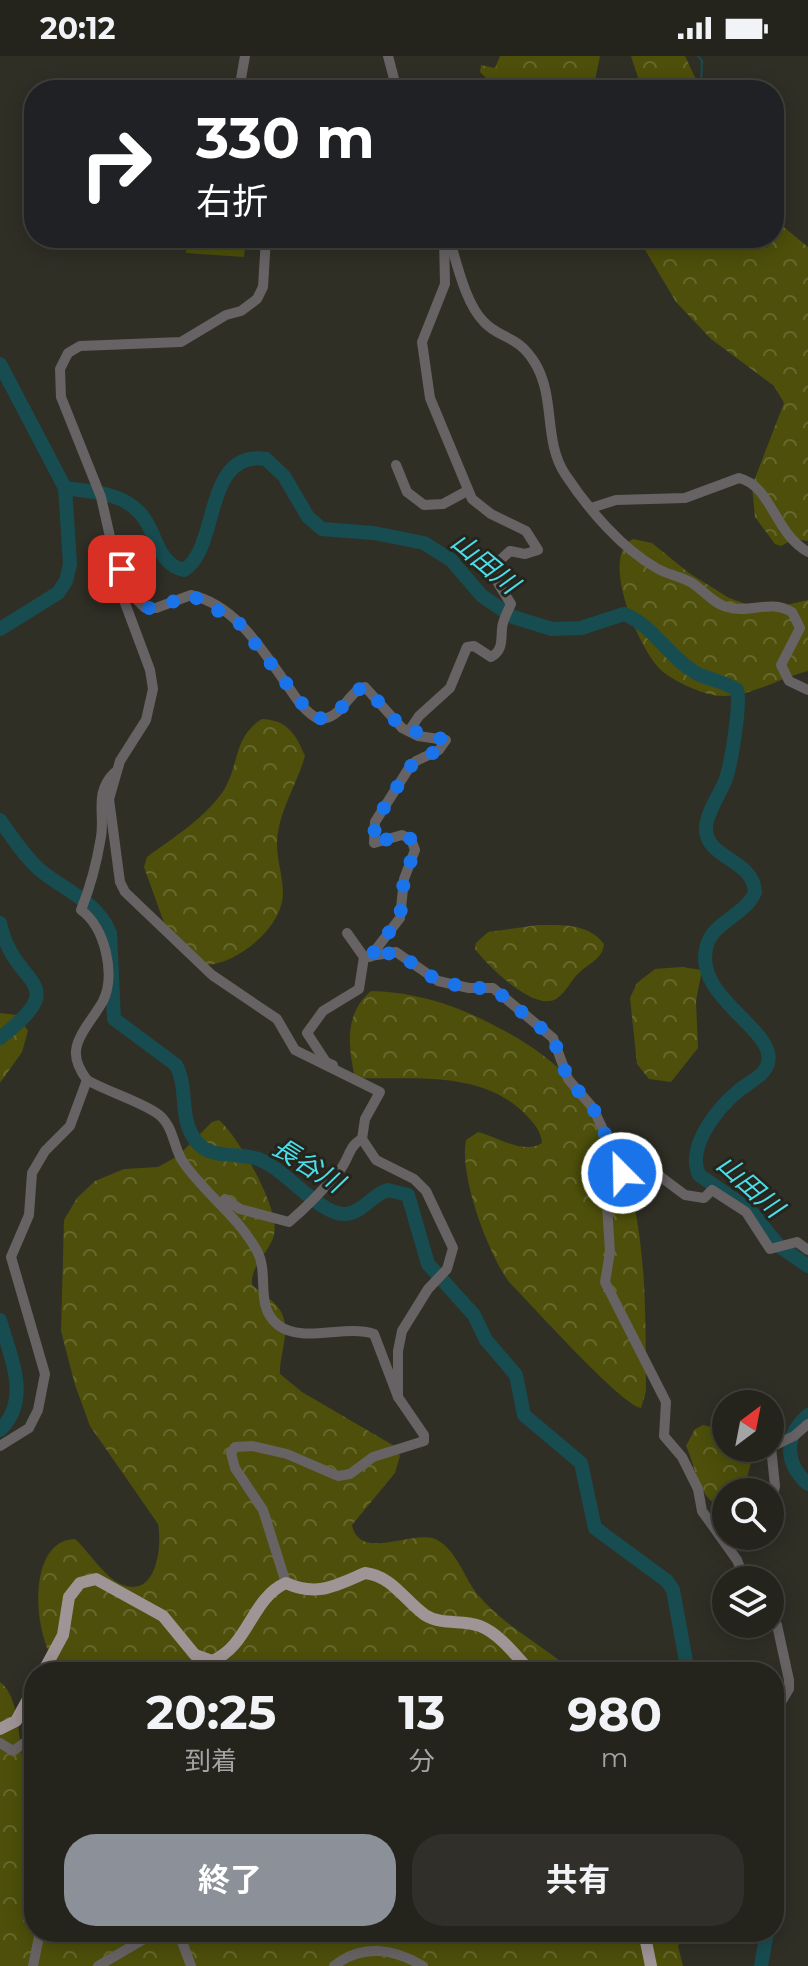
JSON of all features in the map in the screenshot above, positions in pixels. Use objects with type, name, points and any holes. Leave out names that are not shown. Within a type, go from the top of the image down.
[{"type":"main road","points":[[48,1662],[63,1635],[69,1597],[80,1583],[96,1579],[128,1594],[163,1616],[195,1655],[212,1661],[235,1648],[274,1588],[286,1583],[306,1592],[324,1591],[365,1573],[377,1574],[437,1621],[479,1625],[500,1639],[522,1662]]},
{"type":"main road","points":[[0,1729],[16,1721],[24,1706]]},
{"type":"main road","points":[[646,1942],[651,1966]]},
{"type":"street","points":[[241,80],[245,56]]},
{"type":"street","points":[[388,56],[394,80]]},
{"type":"street","points":[[265,248],[263,287],[257,299],[241,311],[226,315],[181,342],[87,344],[68,353],[60,369],[61,397],[97,484],[114,561],[153,689],[146,720],[103,790],[99,807],[103,818],[101,837],[83,907],[100,930],[106,946],[106,994],[76,1048],[80,1070],[87,1080],[162,1117],[181,1159],[228,1210],[257,1252],[263,1267],[264,1302],[277,1324],[290,1332],[374,1334],[398,1397],[424,1435],[424,1441],[373,1457],[350,1474],[338,1476],[287,1454],[252,1446],[235,1447],[231,1453],[235,1468],[263,1510],[286,1583]]},
{"type":"street","points":[[409,731],[419,716],[450,688],[467,647],[474,646],[491,657],[496,654],[504,638],[501,628],[511,600],[498,583],[494,566],[510,551],[525,554],[538,550],[526,531],[478,505],[467,491],[430,398],[422,342],[445,284],[446,248]]},
{"type":"street","points":[[450,248],[477,314],[489,327],[517,341],[535,363],[548,391],[557,458],[591,508],[639,557],[661,571],[685,579],[722,606],[736,609],[767,604],[792,612],[800,628],[781,665],[789,681],[808,690]]},
{"type":"street","points":[[396,465],[407,492],[424,505],[443,504],[467,491]]},
{"type":"street","points":[[591,508],[616,500],[685,498],[739,478],[761,492],[786,536],[808,552]]},
{"type":"street","points":[[114,561],[122,569],[132,595],[145,608],[156,608],[191,595],[235,618],[311,715],[325,719],[333,716],[358,689],[365,687],[409,731],[446,740],[439,750],[416,761],[373,827],[374,843],[402,835],[411,839],[415,850],[404,879],[400,918],[367,957],[359,989],[323,1011],[307,1033],[326,1062]]},
{"type":"street","points":[[116,772],[110,813],[117,868],[125,892],[212,975],[277,1019],[295,1050],[370,1085]]},
{"type":"street","points":[[347,933],[367,957]]},
{"type":"street","points":[[367,957],[396,952],[438,981],[469,988],[493,988],[553,1038],[568,1079],[593,1108],[612,1149],[615,1177]]},
{"type":"street","points":[[295,1050],[370,1085],[380,1095],[365,1119],[362,1139],[376,1160],[421,1184],[438,1212],[453,1248],[451,1262],[402,1331],[398,1351],[398,1397]]},
{"type":"street","points":[[0,1446],[22,1436],[29,1428],[38,1410],[45,1374],[11,1257],[29,1215],[32,1173],[45,1151],[70,1126],[87,1080]]},
{"type":"street","points":[[207,1189],[240,1209],[283,1223],[315,1200],[343,1166],[353,1144],[362,1139]]},
{"type":"street","points":[[712,1523],[702,1511],[698,1489],[682,1457],[664,1436],[666,1402],[605,1282],[610,1252],[606,1190],[615,1177],[631,1172],[657,1174],[690,1197],[704,1198],[712,1190],[746,1212],[770,1249],[797,1242],[808,1250]]},
{"type":"street","points":[[774,1478],[770,1451],[774,1444],[808,1424]]},
{"type":"street","points":[[780,1638],[789,1680],[789,1689],[784,1697]]},
{"type":"street","points":[[0,1743],[13,1751],[24,1743]]},
{"type":"street","points":[[33,1966],[38,1942]]},
{"type":"street","points":[[98,1966],[139,1942]]},
{"type":"street","points":[[182,1942],[191,1966]]},
{"type":"street","points":[[334,1966],[359,1950],[383,1951],[423,1966]]},
{"type":"green space","points":[[500,56],[600,56],[595,80],[488,80],[480,72],[481,65],[495,68]]},
{"type":"green space","points":[[631,56],[685,56],[696,80],[639,80]]},
{"type":"green space","points":[[784,227],[808,247],[808,541],[794,539],[781,546],[775,544],[755,517],[752,486],[784,403],[774,386],[711,339],[676,302],[644,248],[784,248]]},
{"type":"green space","points":[[187,248],[245,248],[244,257],[186,253]]},
{"type":"green space","points":[[633,539],[652,543],[689,573],[729,598],[764,610],[808,600],[808,671],[749,692],[725,696],[693,689],[662,671],[643,645],[621,583],[623,549]]},
{"type":"green space","points":[[262,719],[278,722],[290,730],[305,756],[278,832],[283,894],[281,907],[267,931],[256,942],[232,958],[207,965],[167,931],[144,867],[147,857],[196,820],[222,793],[241,743],[252,726]]},
{"type":"green space","points":[[538,925],[583,929],[604,944],[599,957],[578,974],[560,996],[547,1001],[536,999],[512,985],[475,949],[476,943],[488,932]]},
{"type":"green space","points":[[681,967],[702,970],[696,1001],[698,1048],[671,1082],[649,1079],[637,1064],[630,998],[637,983],[655,969]]},
{"type":"green space","points":[[371,991],[423,998],[487,1022],[552,1062],[588,1099],[613,1141],[630,1186],[639,1234],[646,1337],[646,1391],[641,1408],[596,1373],[509,1282],[484,1234],[467,1173],[466,1140],[478,1132],[519,1146],[535,1146],[542,1143],[537,1128],[509,1101],[469,1084],[447,1080],[355,1078],[350,1042],[352,1020],[362,1000]]},
{"type":"green space","points":[[0,1013],[17,1015],[28,1031],[22,1052],[0,1083]]},
{"type":"green space","points":[[219,1120],[237,1141],[271,1209],[274,1235],[254,1272],[252,1285],[282,1314],[285,1330],[280,1374],[302,1392],[396,1447],[400,1456],[395,1473],[352,1525],[357,1536],[366,1542],[378,1543],[418,1538],[439,1541],[451,1552],[488,1606],[561,1662],[53,1660],[45,1642],[38,1597],[40,1575],[47,1557],[58,1544],[75,1539],[112,1578],[126,1586],[137,1587],[145,1583],[156,1566],[159,1543],[158,1524],[90,1426],[75,1385],[61,1331],[64,1220],[77,1198],[95,1181],[124,1169],[158,1167],[178,1156],[212,1122]]},
{"type":"green space","points":[[703,1425],[712,1427],[712,1462],[751,1462],[747,1478],[712,1478],[712,1501],[700,1484],[686,1446],[695,1429]]},
{"type":"green space","points":[[0,1682],[7,1689],[15,1708],[24,1762],[24,1942],[680,1942],[678,1946],[683,1966],[0,1966]]},
{"type":"waterway","points":[[698,56],[702,61],[701,80]]},
{"type":"waterway","points":[[0,364],[65,488],[70,564],[66,581],[58,593],[0,629]]},
{"type":"waterway","name":"山田川","points":[[65,488],[105,494],[132,506],[146,520],[162,554],[175,567],[184,570],[195,559],[222,484],[232,469],[246,460],[266,459],[284,476],[308,517],[322,529],[374,533],[424,543],[451,560],[482,596],[513,617],[552,629],[581,628],[624,614],[644,626],[686,666],[737,690],[737,721],[730,762],[706,827],[707,838],[713,846],[746,872],[755,892],[745,907],[710,937],[705,964],[711,981],[722,996],[760,1038],[767,1050],[768,1063],[763,1072],[737,1092],[713,1118],[700,1141],[696,1164],[699,1175],[750,1210],[779,1246],[808,1266]]},
{"type":"waterway","name":"長谷川","points":[[0,820],[34,865],[80,897],[104,922],[110,933],[114,1019],[176,1065],[187,1123],[202,1147],[216,1153],[258,1159],[336,1213],[352,1213],[388,1190],[408,1195],[428,1264],[474,1315],[486,1340],[516,1375],[524,1415],[581,1463],[595,1528],[667,1581],[673,1590],[686,1662]]},
{"type":"waterway","points":[[0,923],[7,945],[37,993],[34,1005],[0,1038]]},
{"type":"waterway","points":[[0,1320],[13,1363],[17,1391],[10,1418],[0,1430]]},
{"type":"waterway","name":"山田川","points":[[808,1415],[794,1432],[790,1450],[794,1467],[808,1484]]},
{"type":"waterway","name":"長谷川","points":[[761,1966],[765,1942]]},
{"type":"route","points":[[122,569],[132,595],[145,608],[156,608],[196,595],[235,618],[260,646],[304,709],[318,719],[333,716],[358,689],[365,687],[402,728],[418,736],[446,740],[439,750],[425,755],[409,768],[373,827],[374,843],[402,835],[411,839],[415,850],[404,879],[400,918],[370,957],[387,951],[396,952],[438,981],[469,988],[487,986],[499,991],[553,1038],[568,1079],[597,1115],[612,1149],[615,1177],[622,1173]]}]
